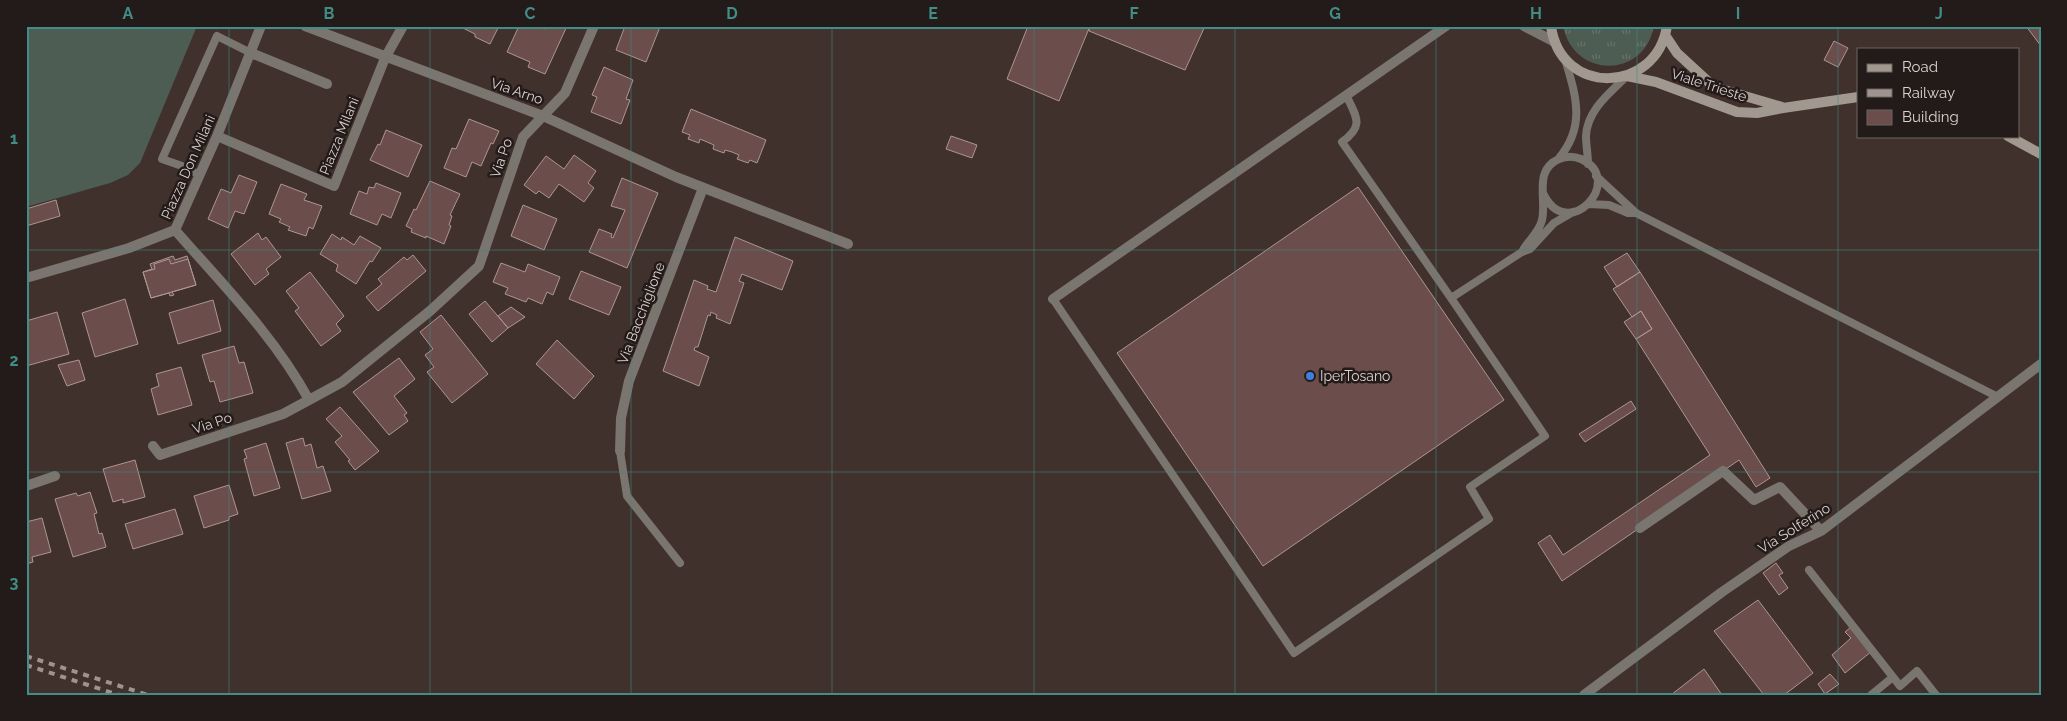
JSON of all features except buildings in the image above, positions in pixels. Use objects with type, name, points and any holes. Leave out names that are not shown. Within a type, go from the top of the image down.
[{"type":"main road","name":"Viale Trieste","points":[[1551,26],[1555,42],[1565,59],[1574,67],[1591,76],[1610,79],[1627,76],[1647,64],[1661,46],[1666,30]]},
{"type":"main road","name":"Viale Trieste","points":[[1666,30],[1677,53],[1714,87],[1783,108]]},
{"type":"main road","name":"Viale Trieste","points":[[1627,76],[1656,82],[1737,112],[1757,113],[1857,97]]},
{"type":"main road","points":[[2012,138],[2041,154]]},
{"type":"street","name":"Piazza Don Milani","points":[[26,278],[129,248],[175,230],[217,136],[260,26]]},
{"type":"street","points":[[305,26],[385,58],[403,26]]},
{"type":"street","name":"Via Arno","points":[[385,58],[544,116],[565,93],[594,26]]},
{"type":"street","points":[[1053,300],[1347,97],[1446,26]]},
{"type":"street","points":[[1524,26],[1555,42]]},
{"type":"street","points":[[251,53],[327,84]]},
{"type":"street","name":"Piazza Milani","points":[[217,136],[334,186],[385,58]]},
{"type":"street","points":[[544,116],[703,188],[848,244]]},
{"type":"street","name":"Via Po","points":[[153,446],[160,455],[283,414],[342,382],[430,311],[478,266],[524,137],[544,116]]},
{"type":"street","name":"Via Bacchiglione","points":[[620,451],[621,418],[629,381],[703,188]]},
{"type":"street","points":[[175,230],[261,328],[295,375],[309,400]]},
{"type":"street","name":"Via Solferino","points":[[1584,695],[1722,592],[1789,546],[1821,531],[2041,364]]},
{"type":"street","points":[[1640,528],[1723,471],[1754,500],[1780,487],[1821,531]]},
{"type":"street","points":[[26,486],[55,476]]},
{"type":"lane","points":[[200,175],[162,159],[217,36],[251,53]]},
{"type":"lane","points":[[1522,252],[1539,228],[1543,212],[1542,186],[1544,173],[1568,147],[1577,117],[1575,94],[1565,59]]},
{"type":"lane","points":[[1588,164],[1586,136],[1590,118],[1603,99],[1627,76]]},
{"type":"lane","points":[[1053,300],[1294,653],[1489,519],[1470,487],[1545,436],[1342,142],[1355,132],[1356,128],[1355,113],[1347,97]]},
{"type":"lane","points":[[1558,159],[1571,156],[1583,160],[1596,176],[1636,213],[1998,397]]},
{"type":"lane","points":[[1589,204],[1597,191],[1596,176]]},
{"type":"lane","points":[[1543,193],[1555,208],[1573,212]]},
{"type":"lane","points":[[1451,298],[1522,252],[1530,249],[1554,223],[1589,204],[1609,205],[1628,213],[1636,213]]},
{"type":"lane","points":[[620,451],[627,496],[680,564]]},
{"type":"lane","points":[[1809,570],[1900,686],[1917,671],[1936,695]]},
{"type":"lane","points":[[1871,695],[1893,677]]},
{"type":"green space","points":[[26,26],[197,26],[140,163],[128,175],[110,183],[26,207]]},
{"type":"green space","points":[[1563,26],[1654,26],[1648,43],[1637,56],[1624,63],[1609,66],[1594,63],[1580,56],[1570,43]]},
{"type":"railway","points":[[26,656],[148,695]]},
{"type":"railway","points":[[26,665],[119,695]]},
{"type":"place","name":"IperTosano","points":[[1310,376]]}]
